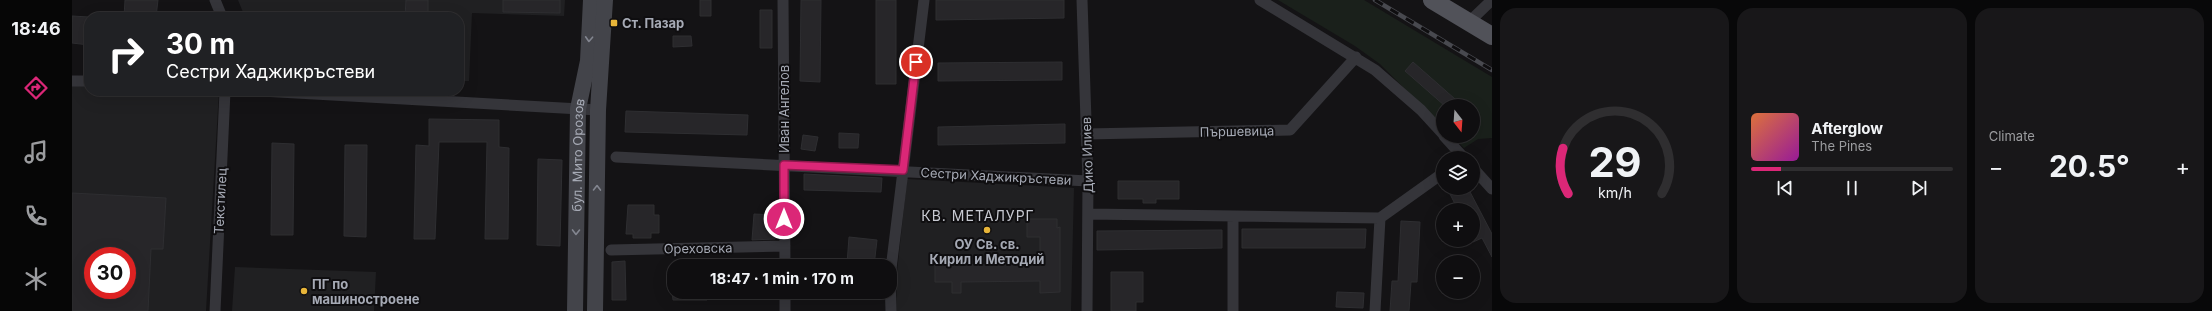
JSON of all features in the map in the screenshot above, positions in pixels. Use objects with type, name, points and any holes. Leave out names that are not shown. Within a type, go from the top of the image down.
[{"type":"main road","name":"бул. Мито Орозов","points":[[575,311],[578,109],[588,61],[591,0]]},
{"type":"main road","name":"бул. Мито Орозов","points":[[595,311],[598,110],[605,0]]},
{"type":"main road","points":[[1432,0],[1492,36]]},
{"type":"street","points":[[215,0],[220,12]]},
{"type":"street","name":"Иван Ангелов","points":[[784,0],[785,259]]},
{"type":"street","points":[[891,311],[890,277],[924,0]]},
{"type":"street","name":"Дико Илиев","points":[[1082,0],[1088,181],[1087,311]]},
{"type":"street","points":[[1260,0],[1356,57],[1395,86],[1422,110],[1436,126]]},
{"type":"street","points":[[1469,22],[1492,0]]},
{"type":"street","name":"Пършевица","points":[[1086,134],[1290,130],[1356,57]]},
{"type":"street","points":[[72,80],[84,81]]},
{"type":"street","name":"Текстилец","points":[[215,311],[226,96]]},
{"type":"street","points":[[349,96],[598,110]]},
{"type":"street","points":[[1451,143],[1458,151]]},
{"type":"street","name":"Сестри Хаджикръстеви","points":[[616,157],[903,170],[1088,181]]},
{"type":"street","points":[[1480,176],[1492,189]]},
{"type":"street","points":[[1088,214],[1380,218],[1436,178]]},
{"type":"street","points":[[1233,217],[1233,311]]},
{"type":"street","points":[[1375,311],[1380,218]]},
{"type":"street","name":"Ореховска","points":[[611,250],[785,246]]},
{"type":"street","points":[[785,299],[785,311]]},
{"type":"shaded area","points":[[238,0],[565,0],[564,16],[472,13],[469,81],[464,81],[464,12],[243,12]]},
{"type":"shaded area","points":[[1278,0],[1364,0],[1492,77],[1492,138],[1480,139],[1480,99],[1436,99],[1436,120],[1380,64],[1355,46]]},
{"type":"shaded area","points":[[72,81],[84,81],[84,96],[219,96],[206,311],[72,311]]},
{"type":"shaded area","points":[[1459,143],[1472,143],[1464,148]]},
{"type":"shaded area","name":"ОУ Св. св. Кирил и Методий","points":[[907,179],[1074,188],[1071,311],[896,311],[897,272]]},
{"type":"shaded area","name":"ПГ по машиностроене","points":[[235,267],[376,272],[374,311],[232,311]]},
{"type":"building","points":[[125,0],[158,0],[157,12],[124,12]]},
{"type":"building","points":[[406,0],[428,0],[428,12],[405,12]]},
{"type":"building","points":[[503,0],[560,0],[560,13],[503,12]]},
{"type":"building","points":[[700,0],[711,0],[711,16],[700,16]]},
{"type":"building","points":[[801,0],[821,0],[820,82],[800,81]]},
{"type":"building","points":[[876,0],[896,0],[896,84],[876,84]]},
{"type":"building","points":[[936,0],[1064,0],[1064,18],[936,20]]},
{"type":"building","points":[[760,10],[772,10],[772,48],[760,48]]},
{"type":"building","points":[[72,16],[84,17],[84,44],[72,43]]},
{"type":"building","points":[[673,36],[691,36],[692,46],[673,47]]},
{"type":"building","points":[[1062,62],[1062,80],[938,81],[938,63]]},
{"type":"building","points":[[1413,62],[1455,99],[1437,99],[1405,71]]},
{"type":"building","points":[[626,111],[748,115],[747,135],[625,132]]},
{"type":"building","points":[[429,119],[499,120],[499,147],[509,148],[508,239],[485,239],[487,142],[439,142],[435,239],[414,239],[416,145],[429,146]]},
{"type":"building","points":[[1065,124],[1065,143],[938,145],[938,127]]},
{"type":"building","points":[[839,133],[859,134],[858,148],[839,148]]},
{"type":"building","points":[[803,135],[818,137],[815,151],[801,149]]},
{"type":"building","points":[[272,143],[294,144],[293,235],[271,235]]},
{"type":"building","points":[[345,145],[367,145],[366,237],[344,236]]},
{"type":"building","points":[[538,159],[562,160],[560,246],[537,245]]},
{"type":"building","points":[[804,174],[882,178],[881,192],[804,190]]},
{"type":"building","points":[[1118,181],[1179,181],[1179,199],[1156,199],[1156,203],[1143,203],[1143,199],[1118,199]]},
{"type":"building","points":[[72,193],[166,198],[163,249],[151,249],[148,311],[72,311]]},
{"type":"building","points":[[1450,195],[1472,195],[1476,203],[1454,203]]},
{"type":"building","points":[[628,205],[654,205],[654,215],[659,215],[659,233],[651,233],[651,238],[633,238],[633,234],[626,234]]},
{"type":"building","points":[[1480,211],[1492,234],[1492,257],[1482,238],[1480,239]]},
{"type":"building","points":[[754,214],[776,215],[775,239],[752,240]]},
{"type":"building","points":[[1027,219],[1057,219],[1057,228],[1060,227],[1060,292],[1040,293],[1040,281],[961,282],[961,293],[952,293],[952,282],[935,282],[935,265],[1040,264],[1040,237],[1027,237]]},
{"type":"building","points":[[1401,221],[1420,222],[1417,282],[1411,282],[1409,311],[1390,311],[1392,281],[1398,281]]},
{"type":"building","points":[[1242,229],[1366,229],[1365,248],[1242,248]]},
{"type":"building","points":[[1222,230],[1222,248],[1097,250],[1097,231]]},
{"type":"building","points":[[849,237],[877,240],[875,259],[847,259]]},
{"type":"building","points":[[625,261],[626,300],[612,300],[612,262]]},
{"type":"building","points":[[1111,272],[1143,272],[1143,302],[1136,302],[1136,311],[1111,311]]},
{"type":"building","points":[[1337,292],[1364,293],[1363,308],[1336,307]]},
{"type":"building","points":[[673,299],[707,299],[707,300]]},
{"type":"railway","points":[[1375,0],[1492,70]]},
{"type":"place","name":"Ст. Пазар","points":[[614,23]]},
{"type":"place","name":"ОУ Св. св. Кирил и Методий","points":[[987,230]]},
{"type":"place","name":"ПГ по машиностроене","points":[[304,291]]},
{"type":"district","name":"КВ. МЕТАЛУРГ","points":[[978,216]]},
{"type":"route","points":[[784,219],[784,165],[903,170],[916,62]]}]
